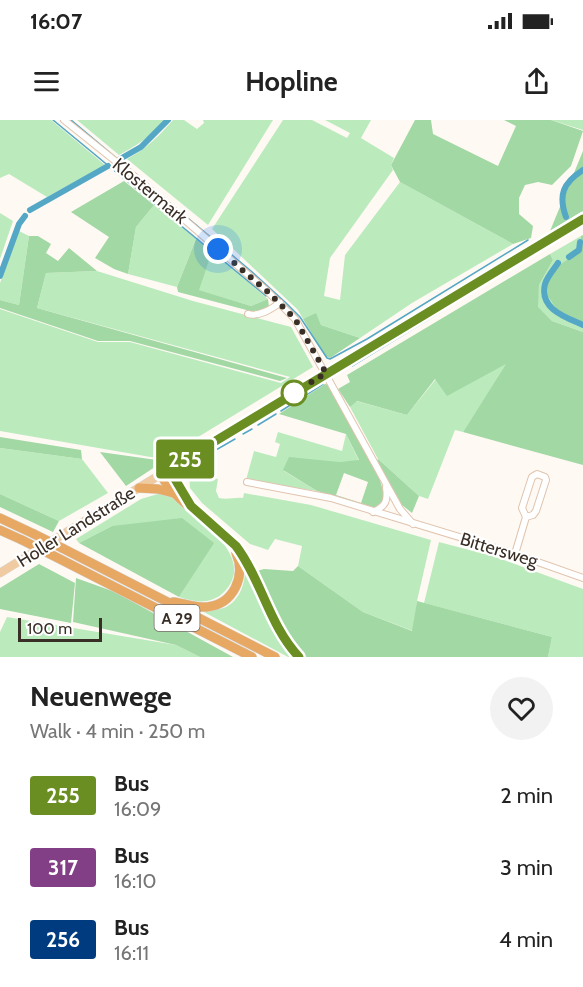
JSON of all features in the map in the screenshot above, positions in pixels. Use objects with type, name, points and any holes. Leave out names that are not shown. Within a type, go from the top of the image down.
[{"type":"highway","points":[[165,472],[173,493]]},
{"type":"highway","points":[[165,472],[191,506]]},
{"type":"highway","points":[[139,488],[173,493],[236,546],[251,569],[288,646],[299,657]]},
{"type":"highway","name":"A 29","points":[[0,518],[275,657]]},
{"type":"highway","name":"A 29","points":[[0,530],[252,657]]},
{"type":"highway","points":[[169,602],[206,607],[217,604],[230,596],[238,583],[240,561],[230,540]]},
{"type":"main road","name":"Holler Landstraße","points":[[0,573],[583,219]]},
{"type":"street","name":"Klostermark","points":[[64,120],[134,176],[280,303],[295,319],[326,373]]},
{"type":"street","points":[[248,314],[254,316],[280,303]]},
{"type":"street","points":[[326,373],[400,509],[413,524]]},
{"type":"street","points":[[515,554],[526,517],[522,508],[532,477],[537,474],[545,477],[546,480],[536,511],[533,515],[526,517]]},
{"type":"street","name":"Bittersweg","points":[[247,482],[331,498],[515,554],[583,578]]},
{"type":"street","points":[[373,512],[382,508],[388,500],[386,483]]},
{"type":"green space","points":[[0,120],[51,120],[105,165],[47,197],[9,174],[0,178]]},
{"type":"green space","points":[[77,120],[165,120],[144,140],[119,155]]},
{"type":"green space","points":[[173,120],[184,120],[197,129],[204,123],[203,120],[273,120],[208,225],[127,159],[152,142]]},
{"type":"green space","points":[[283,120],[312,120],[347,138],[350,133],[325,120],[371,120],[361,138],[394,158],[391,165],[393,170],[330,258],[324,296],[340,300],[345,255],[400,182],[513,244],[412,303],[360,338],[321,325],[316,314],[303,319],[298,310],[212,229]]},
{"type":"green space","points":[[415,120],[431,120],[433,134],[498,166],[516,126],[504,120],[551,120],[583,131],[571,166],[552,185],[538,182],[525,185],[519,198],[519,214],[533,226],[531,238],[513,244],[400,182],[391,165]]},
{"type":"green space","points":[[551,120],[583,120],[583,130]]},
{"type":"green space","points":[[583,151],[583,211],[550,231]]},
{"type":"green space","points":[[124,181],[154,205],[136,227],[128,274],[95,258],[109,237],[71,212]]},
{"type":"green space","points":[[154,205],[196,239],[177,287],[128,274],[136,227]]},
{"type":"green space","points":[[0,213],[13,221],[0,259]]},
{"type":"green space","points":[[19,231],[29,236],[19,305],[0,300],[0,283]]},
{"type":"green space","points":[[583,235],[583,323],[557,310],[548,296],[547,284],[559,265],[580,251]]},
{"type":"green space","points":[[29,236],[38,236],[51,244],[46,253],[58,261],[69,248],[97,271],[46,273],[37,308],[287,378],[280,381],[130,341],[98,341],[0,308],[0,300],[19,305]]},
{"type":"green space","points":[[581,236],[580,251],[559,265],[557,310],[583,323],[583,332],[552,321],[537,307],[539,285],[553,260],[550,254]]},
{"type":"green space","points":[[196,239],[212,252],[199,290],[251,306],[268,299],[269,307],[254,312],[178,292],[177,287]]},
{"type":"green space","points":[[212,252],[268,299],[251,306],[198,290]]},
{"type":"green space","points":[[550,254],[553,260],[539,285],[538,307],[552,321],[583,332],[583,465],[463,432],[506,364],[447,396],[435,379],[407,415],[357,401],[350,407],[338,389],[350,382],[347,375]]},
{"type":"green space","points":[[97,271],[193,301],[291,327],[313,367],[162,459],[0,431],[0,309],[98,342],[130,342],[281,383],[290,377],[37,308],[46,273]]},
{"type":"green space","points":[[316,313],[321,325],[360,338],[330,358],[325,356],[303,319]]},
{"type":"green space","points":[[507,363],[463,432],[455,430],[428,499],[419,496],[378,459],[350,407],[356,401],[407,415],[436,379]]},
{"type":"green space","points":[[325,384],[329,385],[380,480],[385,498],[380,506],[374,509],[317,491],[283,470],[289,457],[339,462],[359,460],[346,434],[279,414]],"holes":[[[344,473],[368,482],[361,503],[336,495]]]},
{"type":"green space","points":[[278,432],[342,451],[346,434],[359,461],[284,471],[317,491],[246,480],[254,451],[276,457],[280,444],[275,442]]},
{"type":"green space","points":[[0,437],[81,450],[82,459],[0,448]]},
{"type":"green space","points":[[0,448],[82,459],[108,493],[59,521],[0,494]]},
{"type":"green space","points":[[100,452],[164,461],[126,486]]},
{"type":"green space","points":[[378,459],[419,496],[412,513],[402,505],[377,461]]},
{"type":"green space","points":[[189,473],[218,479],[216,491],[219,498],[243,498],[244,493],[311,505],[431,540],[417,601],[413,631],[363,612],[298,566],[302,546],[275,539],[268,550],[250,544],[202,503],[190,488]]},
{"type":"green space","points":[[161,493],[170,496],[208,526],[229,552],[234,566],[232,579],[218,597],[202,601],[179,597],[213,543],[112,526],[79,543],[76,539],[141,499]]},
{"type":"green space","points":[[0,494],[59,521],[53,532],[0,507]]},
{"type":"green space","points":[[182,518],[214,543],[179,597],[79,543],[112,526]]},
{"type":"green space","points":[[439,542],[496,557],[583,589],[583,657],[548,657],[552,637],[424,603]]},
{"type":"green space","points":[[39,564],[75,583],[71,623],[0,609],[0,588]]},
{"type":"green space","points":[[245,564],[273,630],[295,657],[288,657],[202,611],[224,608],[236,599],[244,582]]},
{"type":"green space","points":[[298,566],[363,612],[412,631],[417,601],[552,637],[548,657],[305,657],[297,650],[283,629],[257,571],[264,569],[293,571]]},
{"type":"green space","points":[[76,578],[115,592],[233,657],[200,657],[176,645],[73,622]]},
{"type":"green space","points":[[7,617],[176,645],[200,657],[0,657],[0,632]]},
{"type":"waterway","points":[[53,120],[266,296]]},
{"type":"waterway","points":[[71,120],[285,302],[300,317],[327,358],[330,359],[367,339],[528,240]]},
{"type":"waterway","points":[[120,159],[141,147],[168,120]]},
{"type":"waterway","points":[[30,210],[108,166]]},
{"type":"waterway","points":[[566,217],[562,202],[564,190],[571,180],[583,170]]},
{"type":"waterway","points":[[0,276],[19,224],[25,216]]},
{"type":"waterway","points":[[554,243],[583,226]]},
{"type":"waterway","points":[[569,257],[579,250],[580,242]]},
{"type":"waterway","points":[[352,366],[548,246]]},
{"type":"waterway","points":[[558,263],[545,284],[546,300],[555,311],[583,325]]},
{"type":"waterway","points":[[281,411],[323,384]]},
{"type":"waterway","points":[[258,425],[276,414]]},
{"type":"waterway","points":[[243,434],[252,429]]},
{"type":"waterway","points":[[214,451],[235,439]]},
{"type":"waterway","points":[[192,465],[210,453]]},
{"type":"bus line","name":"255","points":[[299,657],[288,646],[242,554],[191,506],[169,469],[583,219]]},
{"type":"route","points":[[218,249],[268,292],[295,319],[326,373],[294,393]]}]
